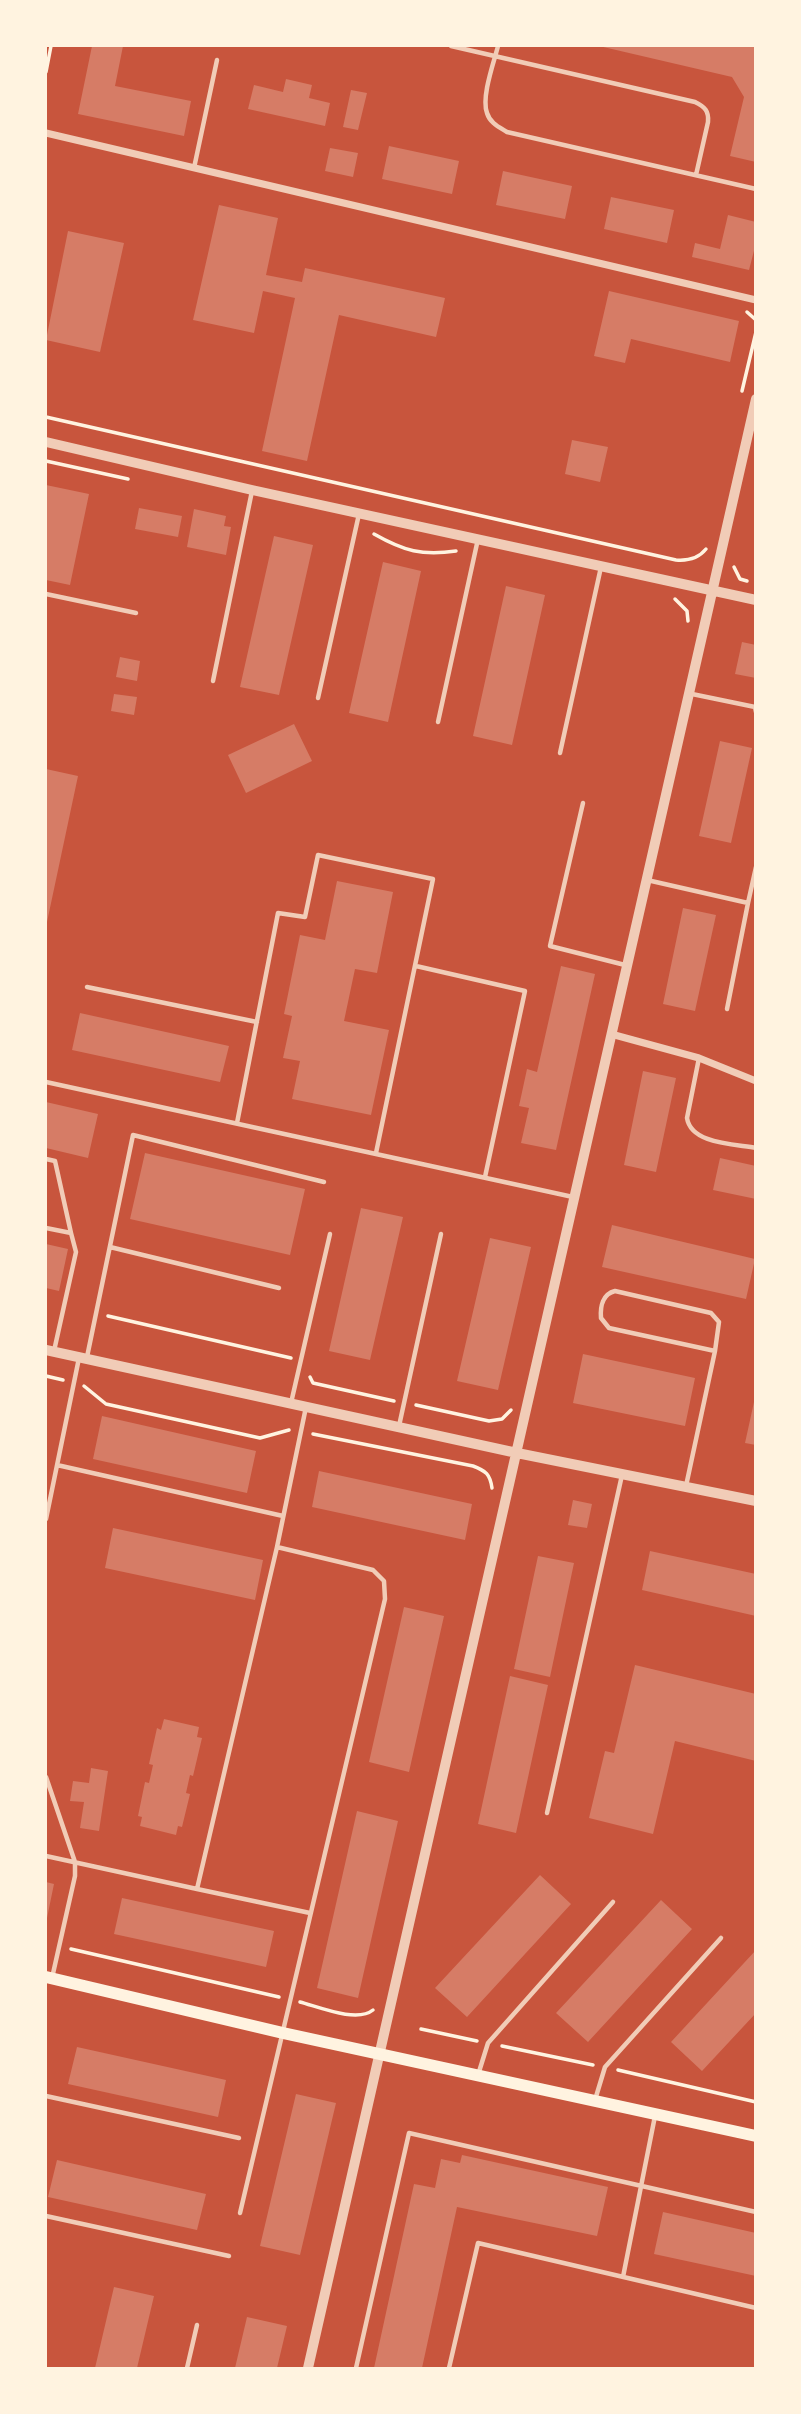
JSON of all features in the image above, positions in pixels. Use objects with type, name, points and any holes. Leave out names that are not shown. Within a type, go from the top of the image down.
[{"type":"main road","points":[[47,1978],[283,2033],[755,2136]]},
{"type":"street","points":[[46,132],[755,300]]},
{"type":"street","points":[[308,2368],[755,399]]},
{"type":"street","points":[[46,442],[755,600]]},
{"type":"street","points":[[611,1034],[699,1058],[755,1081]]},
{"type":"street","points":[[50,1351],[517,1453],[755,1501]]},
{"type":"lane","points":[[451,46],[695,102],[704,107],[708,114],[696,176]]},
{"type":"lane","points":[[498,46],[485,101],[487,114],[494,125],[507,132],[755,189]]},
{"type":"lane","points":[[194,167],[217,60]]},
{"type":"lane","points":[[212,681],[252,490]]},
{"type":"lane","points":[[318,698],[360,513]]},
{"type":"lane","points":[[438,722],[478,539]]},
{"type":"lane","points":[[560,753],[602,566]]},
{"type":"lane","points":[[46,594],[136,612]]},
{"type":"lane","points":[[688,693],[755,709]]},
{"type":"lane","points":[[583,803],[550,946],[626,966]]},
{"type":"lane","points":[[237,1123],[278,913],[305,917],[318,855],[433,879],[376,1153]]},
{"type":"lane","points":[[727,1009],[755,867]]},
{"type":"lane","points":[[646,880],[748,903]]},
{"type":"lane","points":[[415,966],[526,990],[485,1177]]},
{"type":"lane","points":[[86,988],[257,1022]]},
{"type":"lane","points":[[699,1058],[687,1118],[688,1127],[704,1138],[755,1148]]},
{"type":"lane","points":[[46,1082],[574,1197]]},
{"type":"lane","points":[[46,1519],[49,1489],[57,1465],[74,1382],[95,1317],[133,1135],[324,1182]]},
{"type":"lane","points":[[46,1159],[55,1161],[76,1252],[50,1351]]},
{"type":"lane","points":[[46,1228],[71,1233]]},
{"type":"lane","points":[[291,1403],[330,1234]]},
{"type":"lane","points":[[398,1427],[441,1234]]},
{"type":"lane","points":[[110,1247],[279,1288]]},
{"type":"lane","points":[[686,1487],[715,1351],[719,1322],[711,1313],[615,1291],[603,1299],[601,1318],[609,1328],[715,1351]]},
{"type":"lane","points":[[197,1889],[277,1547],[306,1407]]},
{"type":"lane","points":[[57,1465],[283,1516]]},
{"type":"lane","points":[[547,1813],[622,1474]]},
{"type":"lane","points":[[240,2213],[385,1599],[384,1581],[373,1570],[277,1547]]},
{"type":"lane","points":[[46,1777],[75,1862],[75,1876],[60,1946],[47,1978]]},
{"type":"lane","points":[[46,1856],[310,1913]]},
{"type":"lane","points":[[478,2076],[488,2043],[613,1902]]},
{"type":"lane","points":[[595,2101],[605,2067],[721,1938]]},
{"type":"lane","points":[[46,2096],[239,2138]]},
{"type":"lane","points":[[623,2277],[656,2114]]},
{"type":"lane","points":[[356,2368],[409,2133],[755,2212]]},
{"type":"lane","points":[[46,2216],[229,2256]]},
{"type":"lane","points":[[449,2368],[478,2243],[755,2308]]},
{"type":"lane","points":[[187,2368],[197,2325]]},
{"type":"path","points":[[46,72],[51,46]]},
{"type":"path","points":[[740,400],[755,332]]},
{"type":"path","points":[[46,417],[676,560],[692,559],[706,549]]},
{"type":"path","points":[[46,461],[140,481]]},
{"type":"path","points":[[357,527],[370,531],[397,547],[430,555],[458,550],[474,553]]},
{"type":"path","points":[[671,597],[678,600],[687,611],[689,627]]},
{"type":"path","points":[[95,1317],[103,1315],[301,1360],[313,1383],[404,1403],[489,1421],[502,1419],[513,1406]]},
{"type":"path","points":[[46,1376],[84,1386],[106,1404],[260,1438],[279,1431],[301,1431],[473,1466],[491,1477],[492,1490]]},
{"type":"path","points":[[60,1946],[354,2016],[368,2014],[375,2008]]},
{"type":"path","points":[[421,2029],[605,2067],[755,2102]]},
{"type":"building","points":[[92,46],[123,46],[115,86],[191,101],[184,136],[78,114]]},
{"type":"building","points":[[599,46],[756,46],[756,162],[730,156],[744,97],[732,77]]},
{"type":"building","points":[[286,79],[312,85],[309,98],[330,103],[325,126],[248,109],[254,85],[283,92]]},
{"type":"building","points":[[351,90],[367,93],[358,130],[343,127]]},
{"type":"building","points":[[389,146],[459,161],[452,194],[382,179]]},
{"type":"building","points":[[330,148],[358,153],[353,177],[325,171]]},
{"type":"building","points":[[503,171],[572,186],[565,219],[496,205]]},
{"type":"building","points":[[611,197],[674,210],[667,243],[604,229]]},
{"type":"building","points":[[219,205],[278,218],[266,275],[302,282],[305,268],[445,298],[436,337],[339,315],[307,461],[262,451],[295,298],[263,291],[254,333],[193,320]]},
{"type":"building","points":[[728,215],[756,222],[756,243],[749,270],[692,257],[695,243],[720,249]]},
{"type":"building","points":[[68,231],[124,243],[100,352],[46,340]]},
{"type":"building","points":[[609,291],[739,321],[730,362],[631,339],[625,363],[594,356]]},
{"type":"building","points":[[572,440],[608,447],[600,482],[565,474]]},
{"type":"building","points":[[46,485],[89,494],[70,585],[46,580]]},
{"type":"building","points":[[139,508],[182,516],[178,537],[135,529]]},
{"type":"building","points":[[194,509],[226,516],[224,526],[231,527],[226,555],[187,547]]},
{"type":"building","points":[[274,536],[313,545],[279,695],[240,687]]},
{"type":"building","points":[[383,562],[421,571],[388,722],[349,713]]},
{"type":"building","points":[[506,586],[545,595],[512,745],[473,736]]},
{"type":"building","points":[[742,642],[756,645],[756,678],[735,674]]},
{"type":"building","points":[[120,657],[140,661],[137,681],[116,677]]},
{"type":"building","points":[[114,694],[137,697],[134,715],[111,711]]},
{"type":"building","points":[[294,724],[312,761],[246,793],[228,755]]},
{"type":"building","points":[[720,741],[752,748],[731,843],[699,836]]},
{"type":"building","points":[[46,769],[78,776],[47,922],[46,922]]},
{"type":"building","points":[[337,881],[393,892],[377,973],[355,969],[344,1021],[389,1030],[371,1115],[292,1099],[300,1061],[283,1058],[292,1016],[284,1014],[300,935],[325,940]]},
{"type":"building","points":[[683,908],[716,915],[695,1011],[663,1004]]},
{"type":"building","points":[[561,966],[595,974],[556,1150],[521,1143],[529,1108],[519,1106],[527,1069],[537,1072]]},
{"type":"building","points":[[80,1013],[229,1046],[220,1082],[72,1050]]},
{"type":"building","points":[[643,1071],[676,1078],[656,1172],[624,1165]]},
{"type":"building","points":[[46,1102],[98,1114],[88,1158],[46,1148]]},
{"type":"building","points":[[145,1153],[305,1189],[290,1255],[130,1219]]},
{"type":"building","points":[[720,1158],[756,1166],[756,1199],[713,1190]]},
{"type":"building","points":[[361,1208],[403,1217],[370,1360],[329,1351]]},
{"type":"building","points":[[612,1225],[755,1259],[746,1299],[602,1267]]},
{"type":"building","points":[[490,1238],[531,1247],[498,1390],[457,1381]]},
{"type":"building","points":[[46,1244],[68,1249],[59,1291],[46,1288]]},
{"type":"building","points":[[583,1354],[695,1378],[685,1426],[573,1403]]},
{"type":"building","points":[[756,1402],[756,1445],[745,1443]]},
{"type":"building","points":[[102,1416],[256,1451],[247,1493],[93,1459]]},
{"type":"building","points":[[319,1471],[472,1504],[465,1540],[312,1507]]},
{"type":"building","points":[[573,1500],[592,1504],[587,1528],[568,1525]]},
{"type":"building","points":[[113,1528],[263,1560],[255,1600],[105,1568]]},
{"type":"building","points":[[650,1551],[756,1574],[756,1616],[642,1590]]},
{"type":"building","points":[[538,1556],[574,1563],[550,1677],[514,1669]]},
{"type":"building","points":[[404,1607],[444,1616],[409,1772],[369,1762]]},
{"type":"building","points":[[635,1665],[756,1694],[756,1761],[675,1741],[653,1834],[589,1818],[605,1751],[614,1753]]},
{"type":"building","points":[[510,1676],[548,1685],[516,1833],[478,1824]]},
{"type":"building","points":[[164,1719],[199,1727],[197,1737],[202,1738],[193,1776],[190,1775],[186,1793],[190,1794],[182,1827],[178,1826],[176,1835],[140,1826],[142,1817],[138,1816],[145,1782],[149,1783],[153,1765],[149,1764],[157,1728],[161,1730]]},
{"type":"building","points":[[91,1768],[108,1771],[99,1831],[80,1828],[84,1802],[70,1801],[73,1781],[89,1783]]},
{"type":"building","points":[[357,1811],[398,1821],[358,1998],[317,1988]]},
{"type":"building","points":[[540,1875],[571,1904],[467,2017],[435,1988]]},
{"type":"building","points":[[46,1882],[54,1884],[47,1918],[46,1918]]},
{"type":"building","points":[[122,1898],[274,1931],[266,1967],[114,1934]]},
{"type":"building","points":[[661,1900],[692,1929],[588,2042],[556,2013]]},
{"type":"building","points":[[756,1950],[756,2013],[702,2071],[671,2042]]},
{"type":"building","points":[[77,2047],[226,2080],[218,2117],[68,2084]]},
{"type":"building","points":[[296,2094],[336,2103],[300,2255],[260,2246]]},
{"type":"building","points":[[462,2155],[608,2187],[597,2236],[457,2207],[422,2368],[374,2368],[414,2184],[435,2188],[441,2159],[460,2163]]},
{"type":"building","points":[[57,2160],[206,2194],[197,2230],[48,2197]]},
{"type":"building","points":[[663,2212],[756,2233],[756,2276],[654,2254]]},
{"type":"building","points":[[114,2287],[154,2296],[137,2368],[95,2368]]},
{"type":"building","points":[[247,2317],[287,2326],[277,2368],[235,2368]]}]
